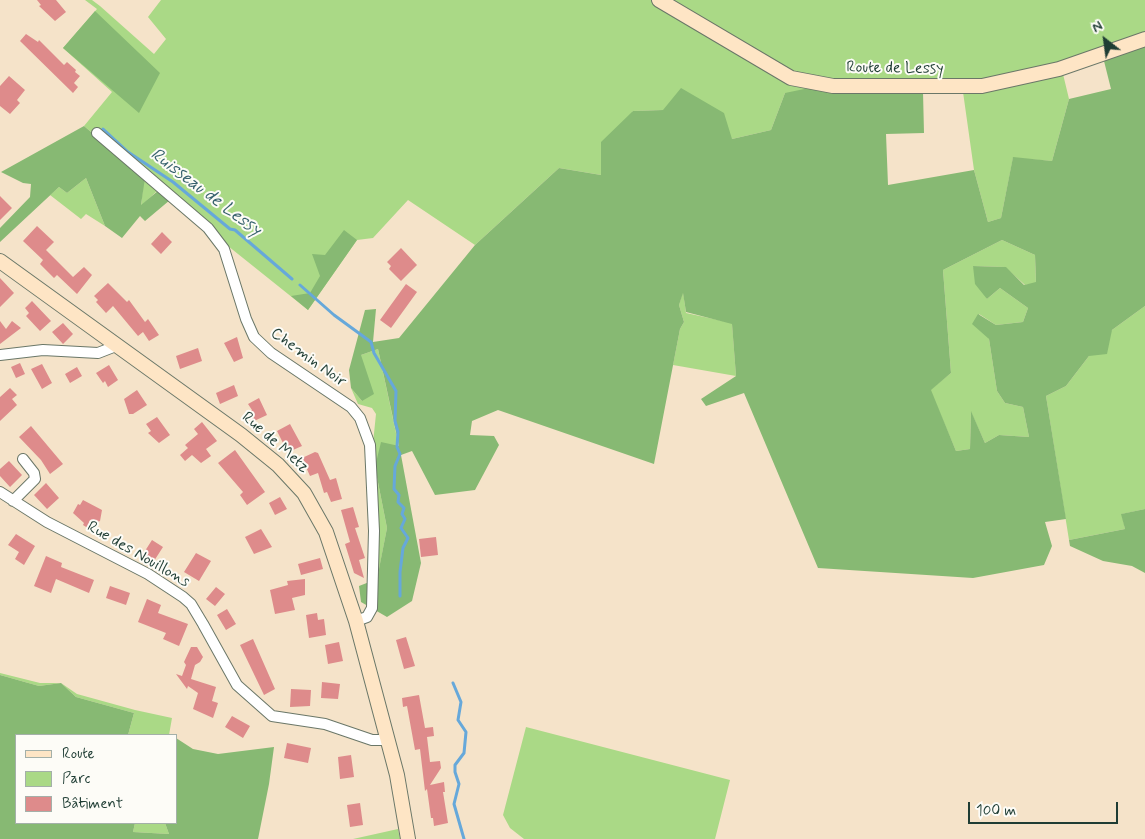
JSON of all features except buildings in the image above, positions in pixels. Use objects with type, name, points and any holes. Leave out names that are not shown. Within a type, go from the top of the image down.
[{"type":"main road","name":"Route de Lessy","points":[[659,0],[791,78],[833,86],[982,86],[1059,69],[1145,39]]},
{"type":"main road","name":"Rue de Metz","points":[[0,262],[241,434],[292,478],[304,492],[326,532],[356,621],[405,810],[408,839]]},
{"type":"street","name":"Chemin Noir","points":[[97,133],[208,228],[224,249],[246,319],[254,337],[271,353],[351,407],[367,431],[370,445],[374,531],[372,608],[366,617],[356,621]]},
{"type":"street","points":[[0,355],[43,350],[98,353],[116,346]]},
{"type":"street","points":[[14,502],[35,479],[34,473],[23,459]]},
{"type":"street","name":"Rue des Nouillons","points":[[0,492],[14,502],[148,574],[183,597],[200,618],[237,686],[272,716],[325,724],[372,740],[388,740]]},
{"type":"green space","points":[[85,0],[92,0],[100,6],[154,54],[166,39],[148,17],[161,0],[1145,0],[1145,46],[1104,61],[1103,55],[1063,74],[1069,99],[1052,161],[1013,158],[1001,218],[988,222],[974,170],[963,92],[785,93],[771,130],[732,139],[663,110],[633,111],[601,175],[559,168],[475,245],[408,200],[373,238],[357,240],[308,310],[158,190],[141,206],[144,177],[84,126],[112,92],[63,48],[97,9]]},
{"type":"green space","points":[[95,11],[160,73],[139,113],[63,48]]},
{"type":"green space","points":[[1145,46],[1145,306],[1112,330],[1107,354],[1089,356],[1066,386],[1046,396],[1066,519],[1045,522],[1052,546],[1044,565],[973,578],[818,568],[744,393],[706,406],[701,399],[736,376],[732,324],[686,312],[683,293],[679,305],[684,322],[680,329],[654,464],[498,410],[472,421],[470,435],[494,436],[499,445],[475,490],[435,495],[412,451],[401,455],[421,563],[412,601],[387,617],[361,602],[359,586],[377,579],[387,528],[375,467],[381,442],[399,446],[378,349],[361,355],[374,394],[362,401],[351,388],[349,370],[365,310],[376,309],[373,342],[399,338],[475,245],[559,168],[601,175],[601,142],[633,111],[663,110],[681,88],[724,113],[732,139],[771,130],[785,93],[809,88],[923,92],[924,133],[886,134],[888,185],[974,170],[988,222],[1001,218],[1013,157],[1052,161],[1069,99],[1111,89],[1104,61]],"holes":[[[1002,240],[1035,255],[1036,282],[1024,285],[1006,267],[973,266],[975,284],[987,299],[1000,288],[1028,308],[1023,322],[996,325],[978,314],[972,324],[989,339],[997,391],[1005,403],[1023,407],[1029,437],[999,435],[985,443],[971,411],[970,449],[956,451],[931,390],[951,373],[943,270]]]},
{"type":"green space","points":[[84,126],[145,178],[141,205],[159,190],[170,200],[145,221],[140,216],[122,238],[105,226],[86,178],[67,193],[59,187],[0,242],[0,228],[30,197],[31,184],[23,183],[1,172]]},
{"type":"green space","points":[[86,178],[105,226],[86,214],[81,219],[50,195],[59,187],[67,193]]},
{"type":"green space","points":[[344,230],[357,240],[308,310],[291,296],[310,293],[320,276],[312,254],[325,255]]},
{"type":"green space","points":[[1002,240],[1035,255],[1036,283],[1025,285],[1005,267],[973,266],[987,299],[1000,288],[1028,308],[1023,322],[996,325],[979,314],[989,339],[997,391],[1005,403],[1023,407],[1029,437],[999,435],[985,443],[971,412],[970,449],[956,451],[930,390],[951,373],[943,270]]},
{"type":"green space","points":[[683,291],[686,313],[732,323],[736,376],[673,365],[680,329],[684,322],[679,305]]},
{"type":"green space","points":[[1145,306],[1145,509],[1122,514],[1125,529],[1069,540],[1046,396],[1066,386],[1112,330]]},
{"type":"green space","points":[[378,349],[399,447],[375,467],[387,528],[377,580],[373,443],[376,414],[372,408],[358,404],[351,388],[362,401],[361,355]]},
{"type":"green space","points":[[1145,509],[1145,573],[1132,566],[1103,561],[1070,546],[1069,540],[1125,529],[1121,514]]},
{"type":"green space","points":[[0,673],[40,683],[61,683],[39,686],[0,675]]},
{"type":"green space","points":[[0,675],[39,686],[61,683],[76,697],[134,713],[128,734],[15,734],[15,824],[135,824],[133,832],[169,834],[165,824],[178,824],[178,739],[193,749],[218,754],[274,747],[258,839],[0,839]]},
{"type":"green space","points":[[61,683],[77,694],[172,718],[169,734],[128,734],[134,713],[76,697]]},
{"type":"green space","points":[[526,727],[730,780],[715,839],[524,839],[510,828],[503,815]]},
{"type":"green space","points":[[135,824],[165,824],[169,834],[133,832]]},
{"type":"green space","points":[[398,829],[400,839],[353,839]]},
{"type":"waterway","name":"Ruisseau de Lessy","points":[[103,129],[128,152],[173,182],[230,229],[235,230],[292,279]]},
{"type":"waterway","name":"Ruisseau de Lessy","points":[[300,285],[334,315],[371,342],[374,353],[396,391],[395,421],[398,432],[397,447],[400,454],[395,466],[394,489],[399,495],[398,502],[404,508],[402,514],[405,519],[401,528],[408,538],[403,548],[400,596]]},
{"type":"waterway","name":"Ruisseau de Lessy","points":[[453,683],[461,702],[458,720],[466,732],[464,753],[455,765],[459,784],[454,804],[464,839]]}]
